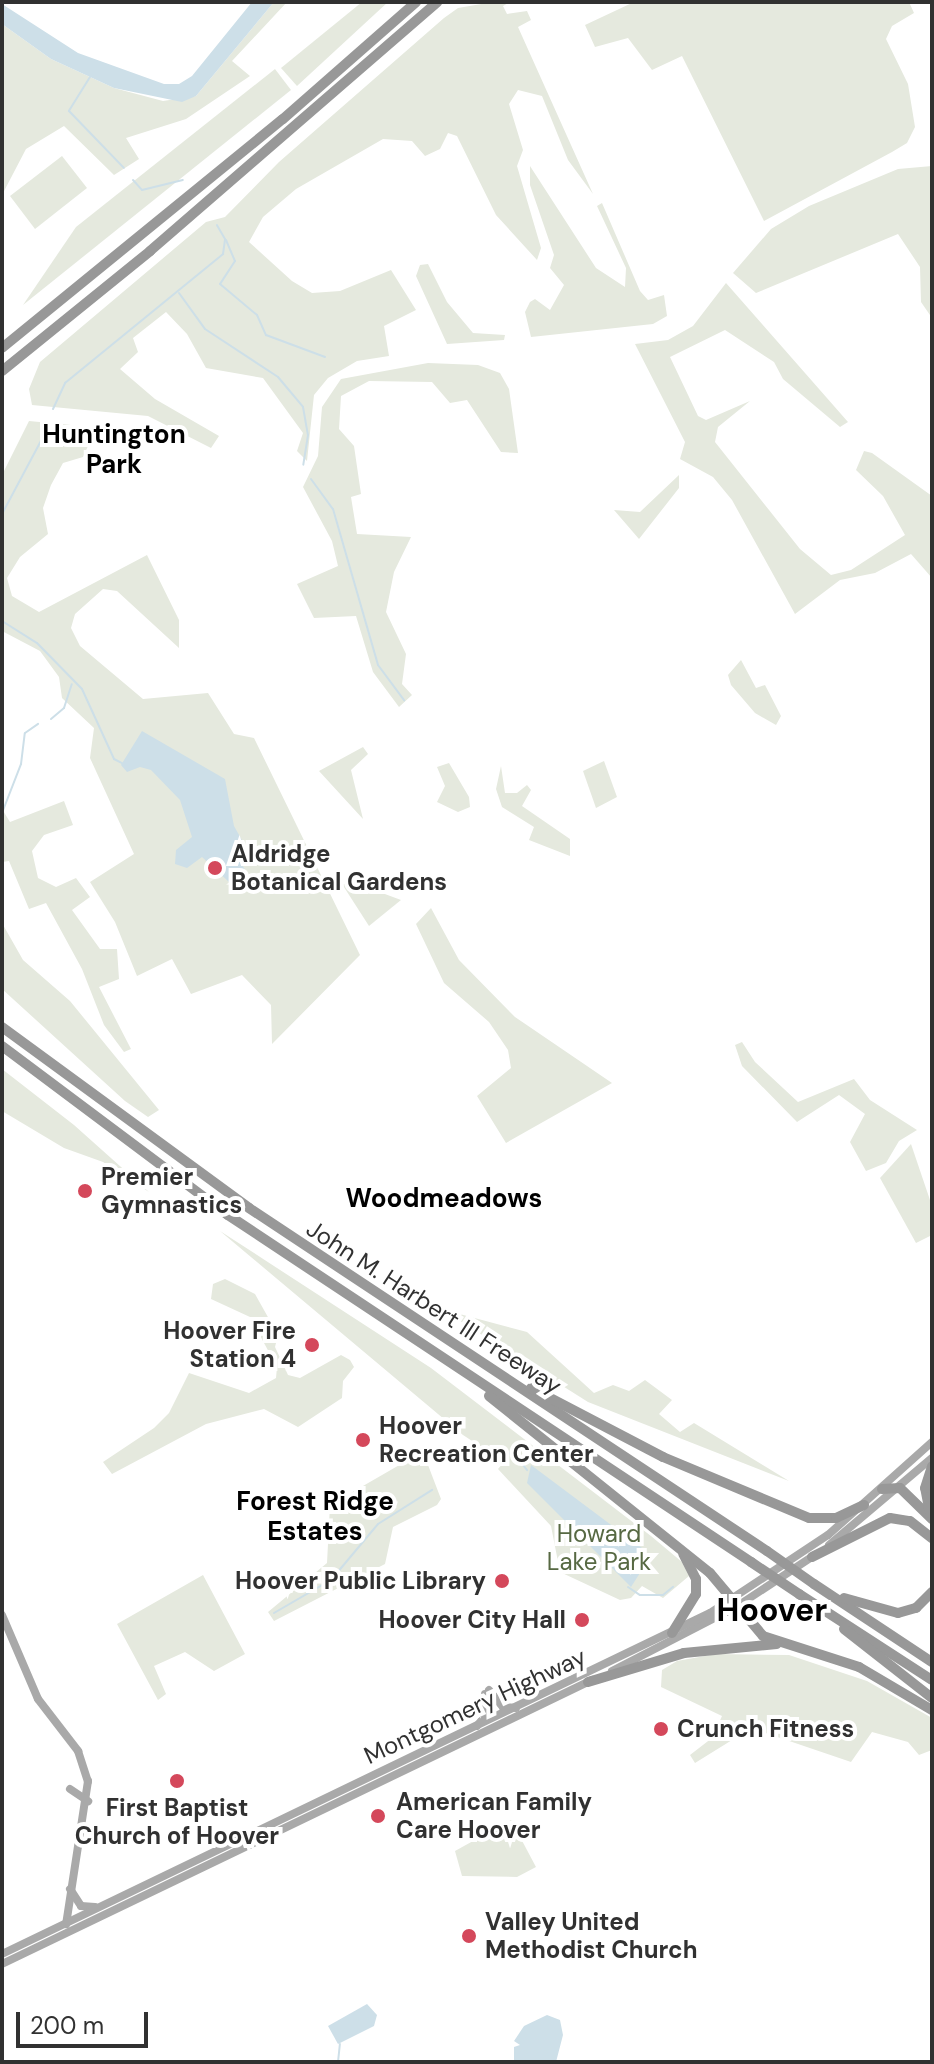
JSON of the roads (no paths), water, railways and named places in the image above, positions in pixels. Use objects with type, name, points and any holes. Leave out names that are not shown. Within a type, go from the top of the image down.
[{"type":"highway","points":[[2,348],[283,119],[416,2]]},
{"type":"highway","points":[[2,371],[150,251],[437,2]]},
{"type":"highway","points":[[2,1018],[39,1055]]},
{"type":"highway","name":"John M. Harbert III Freeway","points":[[2,1027],[237,1200],[932,1662]]},
{"type":"highway","name":"John M. Harbert III Freeway","points":[[3,1047],[228,1215],[467,1376],[932,1680]]},
{"type":"highway","points":[[478,1360],[663,1457],[809,1518],[836,1518],[864,1505]]},
{"type":"highway","points":[[467,1376],[517,1421],[675,1543],[734,1604],[749,1624],[777,1644],[859,1667],[932,1710]]},
{"type":"highway","points":[[932,1466],[925,1488],[932,1519]]},
{"type":"highway","points":[[882,1489],[900,1488],[932,1519]]},
{"type":"highway","points":[[812,1557],[890,1518],[910,1521],[932,1538]]},
{"type":"highway","points":[[672,1633],[696,1594],[690,1563],[675,1543]]},
{"type":"highway","points":[[816,1585],[887,1613],[916,1608],[932,1592]]},
{"type":"highway","points":[[819,1606],[932,1698]]},
{"type":"highway","points":[[588,1682],[684,1653],[777,1644]]},
{"type":"main road","name":"Montgomery Highway","points":[[2,1954],[68,1928],[100,1906],[734,1604],[864,1505],[932,1442]]},
{"type":"main road","name":"Montgomery Highway","points":[[2,1964],[68,1928],[588,1682],[734,1604],[812,1557],[900,1488],[932,1458]]},
{"type":"main road","points":[[2,1615],[45,1710],[78,1751],[89,1802],[69,1886],[68,1928]]},
{"type":"main road","points":[[472,1731],[485,1716],[487,1692],[503,1707],[520,1708]]},
{"type":"main road","points":[[70,1789],[89,1802]]},
{"type":"main road","points":[[69,1886],[81,1906],[100,1906]]},
{"type":"waterway","points":[[90,77],[69,111],[124,168]]},
{"type":"waterway","points":[[133,180],[142,190],[183,180]]},
{"type":"waterway","points":[[53,409],[65,383],[223,254],[225,239],[217,225]]},
{"type":"waterway","points":[[226,240],[235,261],[220,284],[257,315],[266,335],[325,357]]},
{"type":"waterway","points":[[179,293],[205,329],[278,377],[303,407],[308,435],[303,465]]},
{"type":"waterway","points":[[2,514],[51,422]]},
{"type":"waterway","points":[[311,479],[333,509],[378,665],[404,700]]},
{"type":"waterway","points":[[2,621],[37,643],[82,689],[114,759],[122,763]]},
{"type":"waterway","points":[[51,719],[64,708],[72,684]]},
{"type":"waterway","points":[[2,813],[21,764],[25,733],[38,724]]},
{"type":"waterway","points":[[487,1453],[498,1449],[516,1456],[527,1470]]},
{"type":"waterway","points":[[274,1613],[331,1580],[378,1524],[432,1490]]},
{"type":"waterway","points":[[628,1587],[640,1595],[663,1595],[673,1587]]},
{"type":"waterway","points":[[338,2062],[340,2044]]},
{"type":"place","name":"Aldridge Botanical Gardens","points":[[215,868]]},
{"type":"place","name":"Premier Gymnastics","points":[[85,1191]]},
{"type":"place","name":"Hoover Fire Station 4","points":[[312,1345]]},
{"type":"place","name":"Hoover Recreation Center","points":[[363,1440]]},
{"type":"place","name":"Hoover Public Library","points":[[502,1581]]},
{"type":"place","name":"Hoover City Hall","points":[[582,1620]]},
{"type":"place","name":"Crunch Fitness","points":[[661,1729]]},
{"type":"place","name":"First Baptist Church of Hoover","points":[[177,1781]]},
{"type":"place","name":"American Family Care Hoover","points":[[378,1816]]},
{"type":"place","name":"Valley United Methodist Church","points":[[469,1936]]},
{"type":"district","name":"Huntington Park","points":[[114,450]]},
{"type":"district","name":"Woodmeadows","points":[[444,1199]]},
{"type":"district","name":"Forest Ridge Estates","points":[[315,1517]]},
{"type":"district","name":"Hoover","points":[[772,1610]]},
{"type":"park label","name":"Howard Lake Park","points":[[599,1548]]}]
